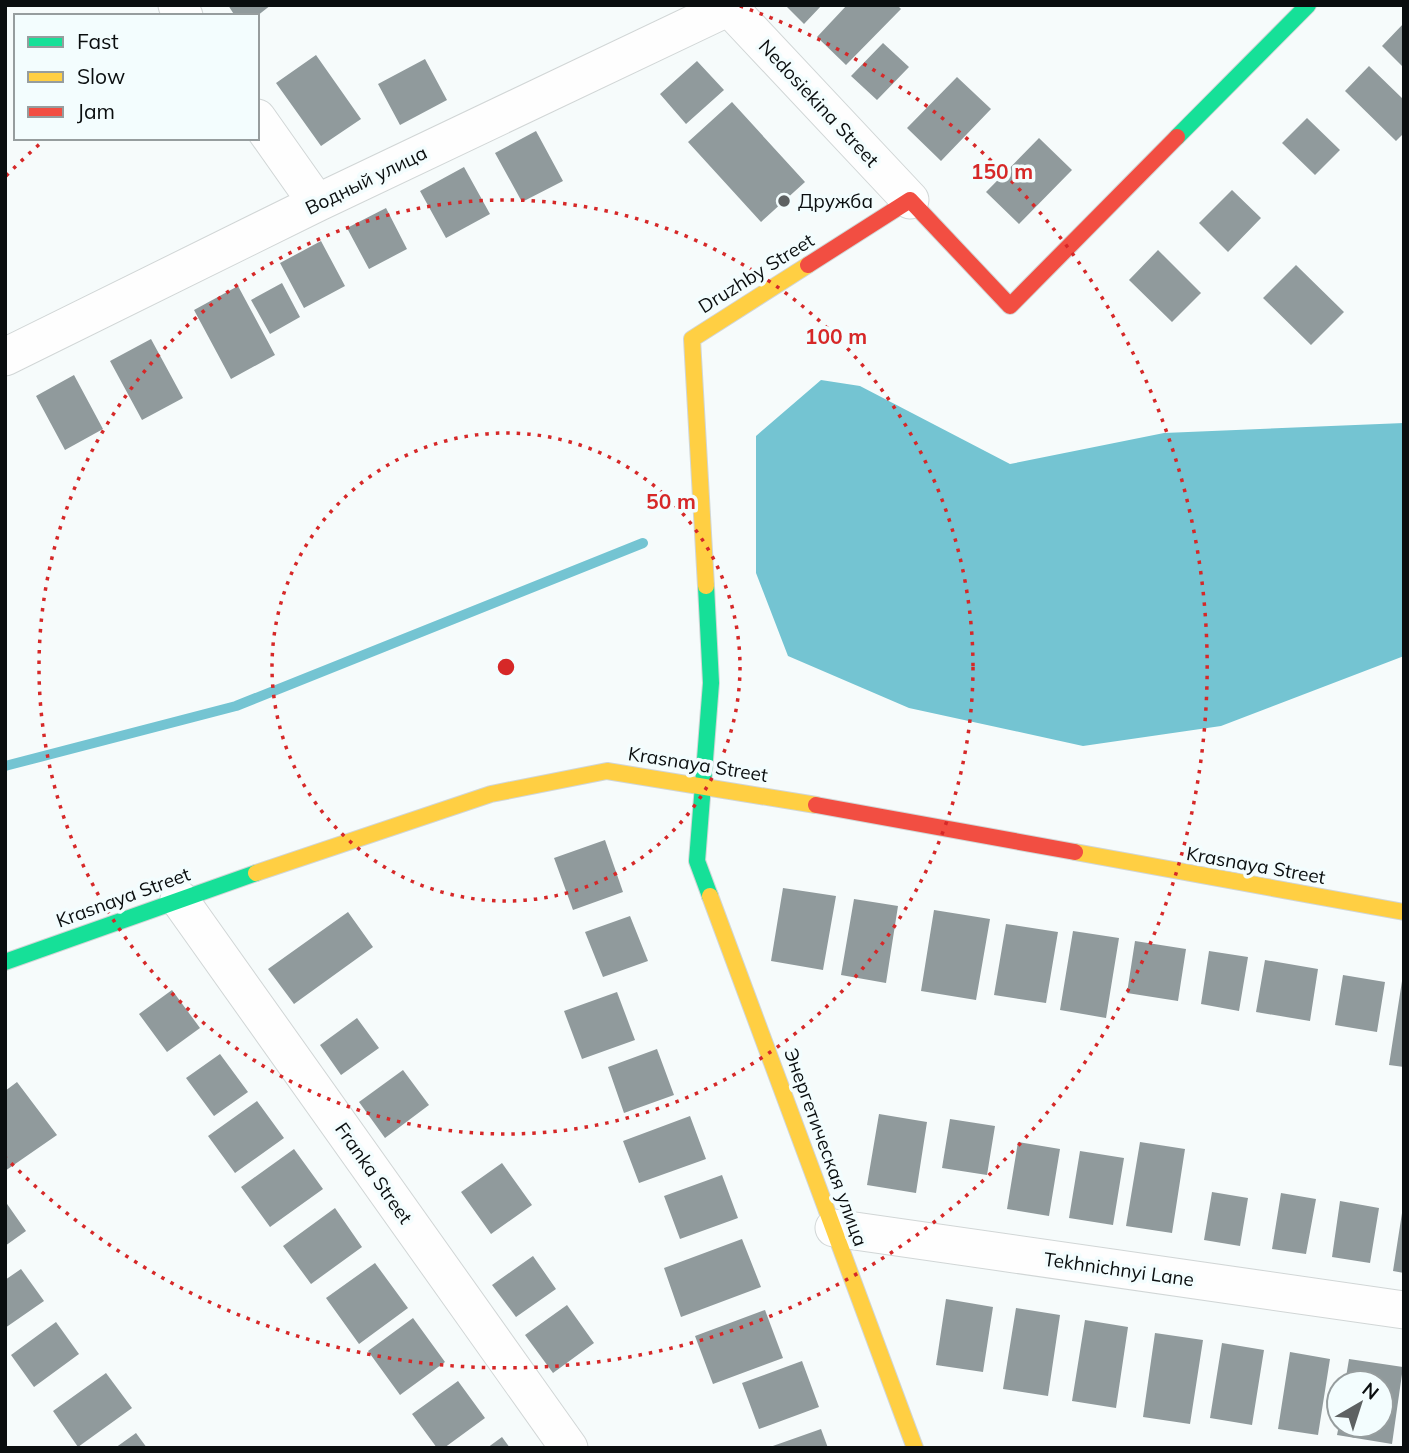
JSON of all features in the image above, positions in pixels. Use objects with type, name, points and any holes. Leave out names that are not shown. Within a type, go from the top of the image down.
[{"type":"street","points":[[910,200],[1010,306],[1308,5]]},
{"type":"street","name":"Nedosiekina Street","points":[[728,6],[910,200]]},
{"type":"street","name":"Водный улица","points":[[5,358],[317,203],[728,6]]},
{"type":"street","points":[[259,121],[317,203]]},
{"type":"street","name":"Druzhby Street","points":[[697,861],[711,683],[692,339],[910,200]]},
{"type":"street","name":"Krasnaya Street","points":[[5,962],[179,899],[491,794],[607,771],[702,784],[1404,912]]},
{"type":"street","name":"Энергетическая улица","points":[[697,861],[915,1448]]},
{"type":"street","name":"Franka Street","points":[[179,899],[569,1448]]},
{"type":"street","name":"Tekhnichnyi Lane","points":[[834,1228],[1404,1310]]},
{"type":"water","points":[[821,380],[860,386],[1010,464],[1164,433],[1404,423],[1404,656],[1221,726],[1083,746],[909,708],[788,656],[756,573],[756,436]]},
{"type":"building","points":[[228,5],[271,5],[259,14],[234,14]]},
{"type":"building","points":[[785,5],[822,5],[804,24]]},
{"type":"building","points":[[847,5],[897,5],[901,9],[846,65],[817,37]]},
{"type":"building","points":[[1404,23],[1404,68],[1382,46]]},
{"type":"building","points":[[883,43],[909,67],[877,100],[851,76]]},
{"type":"building","points":[[316,55],[361,119],[321,146],[276,83]]},
{"type":"building","points":[[425,59],[447,100],[400,125],[378,84]]},
{"type":"building","points":[[697,61],[724,90],[686,124],[660,94]]},
{"type":"building","points":[[1369,66],[1404,100],[1404,133],[1396,141],[1345,91]]},
{"type":"building","points":[[957,77],[991,109],[941,161],[907,128]]},
{"type":"building","points":[[732,102],[805,182],[761,222],[688,142]]},
{"type":"building","points":[[1307,118],[1340,150],[1315,175],[1282,143]]},
{"type":"building","points":[[536,131],[563,181],[522,202],[495,153]]},
{"type":"building","points":[[1039,138],[1072,170],[1019,224],[986,192]]},
{"type":"building","points":[[464,167],[490,214],[446,238],[420,191]]},
{"type":"building","points":[[1232,190],[1261,218],[1228,252],[1199,223]]},
{"type":"building","points":[[386,208],[407,249],[369,269],[347,228]]},
{"type":"building","points":[[321,241],[345,286],[304,308],[280,263]]},
{"type":"building","points":[[1158,250],[1201,293],[1172,322],[1129,280]]},
{"type":"building","points":[[1296,265],[1344,312],[1311,345],[1263,298]]},
{"type":"building","points":[[282,283],[300,317],[270,334],[251,300]]},
{"type":"building","points":[[238,286],[275,355],[231,379],[194,310]]},
{"type":"building","points":[[151,339],[183,398],[142,420],[110,361]]},
{"type":"building","points":[[74,375],[103,429],[65,450],[36,396]]},
{"type":"building","points":[[605,840],[623,892],[573,910],[554,858]]},
{"type":"building","points":[[783,888],[836,896],[823,970],[771,961]]},
{"type":"building","points":[[854,899],[898,906],[886,983],[841,975]]},
{"type":"building","points":[[934,910],[990,919],[976,1000],[921,991]]},
{"type":"building","points":[[348,912],[373,947],[294,1004],[268,969]]},
{"type":"building","points":[[630,916],[648,961],[603,977],[585,932]]},
{"type":"building","points":[[1006,924],[1058,932],[1046,1003],[994,995]]},
{"type":"building","points":[[1073,931],[1119,938],[1106,1018],[1060,1010]]},
{"type":"building","points":[[1135,941],[1186,949],[1178,1001],[1127,993]]},
{"type":"building","points":[[1209,951],[1248,957],[1239,1011],[1201,1004]]},
{"type":"building","points":[[1265,960],[1318,969],[1310,1021],[1256,1012]]},
{"type":"building","points":[[1343,975],[1385,982],[1377,1032],[1335,1025]]},
{"type":"building","points":[[1404,981],[1404,1067],[1389,1065]]},
{"type":"building","points":[[172,990],[200,1028],[167,1052],[139,1014]]},
{"type":"building","points":[[617,992],[635,1040],[582,1059],[564,1011]]},
{"type":"building","points":[[357,1018],[379,1048],[341,1075],[320,1045]]},
{"type":"building","points":[[657,1049],[674,1095],[624,1113],[608,1067]]},
{"type":"building","points":[[220,1054],[248,1092],[214,1116],[186,1078]]},
{"type":"building","points":[[403,1070],[429,1105],[385,1138],[359,1102]]},
{"type":"building","points":[[17,1082],[57,1135],[5,1171],[5,1091]]},
{"type":"building","points":[[257,1101],[284,1138],[235,1173],[208,1136]]},
{"type":"building","points":[[879,1114],[927,1122],[916,1193],[867,1185]]},
{"type":"building","points":[[690,1116],[706,1159],[639,1183],[623,1141]]},
{"type":"building","points":[[950,1119],[995,1126],[987,1175],[942,1168]]},
{"type":"building","points":[[1018,1142],[1060,1149],[1049,1216],[1007,1209]]},
{"type":"building","points":[[1140,1142],[1185,1149],[1172,1233],[1126,1226]]},
{"type":"building","points":[[294,1149],[323,1189],[270,1227],[241,1187]]},
{"type":"building","points":[[1080,1151],[1124,1158],[1113,1225],[1069,1218]]},
{"type":"building","points":[[502,1163],[532,1205],[491,1234],[461,1192]]},
{"type":"building","points":[[722,1175],[738,1218],[680,1239],[664,1196]]},
{"type":"building","points":[[1212,1192],[1248,1198],[1240,1246],[1204,1240]]},
{"type":"building","points":[[1281,1193],[1316,1199],[1306,1254],[1272,1249]]},
{"type":"building","points":[[5,1201],[26,1231],[5,1246]]},
{"type":"building","points":[[1340,1201],[1379,1208],[1370,1263],[1332,1257]]},
{"type":"building","points":[[335,1208],[362,1247],[311,1284],[283,1246]]},
{"type":"building","points":[[1404,1213],[1404,1273],[1393,1271]]},
{"type":"building","points":[[742,1239],[761,1287],[681,1317],[664,1268]]},
{"type":"building","points":[[533,1256],[556,1289],[516,1317],[492,1285]]},
{"type":"building","points":[[375,1263],[408,1308],[359,1344],[326,1298]]},
{"type":"building","points":[[21,1269],[44,1301],[5,1328],[5,1280]]},
{"type":"building","points":[[946,1299],[993,1307],[983,1372],[936,1365]]},
{"type":"building","points":[[567,1305],[594,1343],[553,1373],[525,1335]]},
{"type":"building","points":[[1016,1308],[1060,1315],[1048,1396],[1003,1389]]},
{"type":"building","points":[[765,1310],[783,1358],[713,1384],[695,1336]]},
{"type":"building","points":[[413,1318],[445,1362],[400,1395],[368,1351]]},
{"type":"building","points":[[1085,1320],[1128,1327],[1116,1408],[1072,1401]]},
{"type":"building","points":[[56,1322],[79,1354],[34,1387],[11,1355]]},
{"type":"building","points":[[1155,1333],[1203,1340],[1190,1424],[1143,1417]]},
{"type":"building","points":[[1222,1343],[1264,1350],[1252,1425],[1210,1418]]},
{"type":"building","points":[[1290,1352],[1330,1359],[1328,1369],[1325,1369],[1325,1391],[1318,1435],[1278,1429]]},
{"type":"building","points":[[1349,1359],[1403,1367],[1395,1423],[1395,1369],[1347,1369]]},
{"type":"building","points":[[802,1361],[819,1407],[759,1429],[742,1383]]},
{"type":"building","points":[[106,1373],[132,1408],[78,1447],[53,1411]]},
{"type":"building","points":[[458,1381],[485,1418],[444,1448],[437,1448],[412,1414]]},
{"type":"building","points":[[821,1429],[828,1448],[770,1448],[770,1447]]},
{"type":"building","points":[[136,1433],[147,1448],[115,1448]]},
{"type":"building","points":[[502,1437],[510,1448],[487,1448]]},
{"type":"building","points":[[1361,1439],[1393,1439],[1392,1444]]},
{"type":"waterway","points":[[5,766],[236,706],[643,543]]},
{"type":"traffic: fast","points":[[1177,137],[1308,5]]},
{"type":"traffic: fast","points":[[706,586],[711,683],[697,861],[710,896]]},
{"type":"traffic: fast","points":[[5,962],[256,873]]},
{"type":"traffic: slow","points":[[706,586],[692,339],[808,265]]},
{"type":"traffic: slow","points":[[256,873],[491,794],[607,771],[816,805]]},
{"type":"traffic: slow","points":[[1075,852],[1404,912]]},
{"type":"traffic: slow","points":[[710,896],[915,1448]]},
{"type":"traffic: jam","points":[[808,265],[910,200],[1010,306],[1177,137]]},
{"type":"traffic: jam","points":[[816,805],[1075,852]]},
{"type":"place","name":"Дружба","points":[[784,201]]}]
